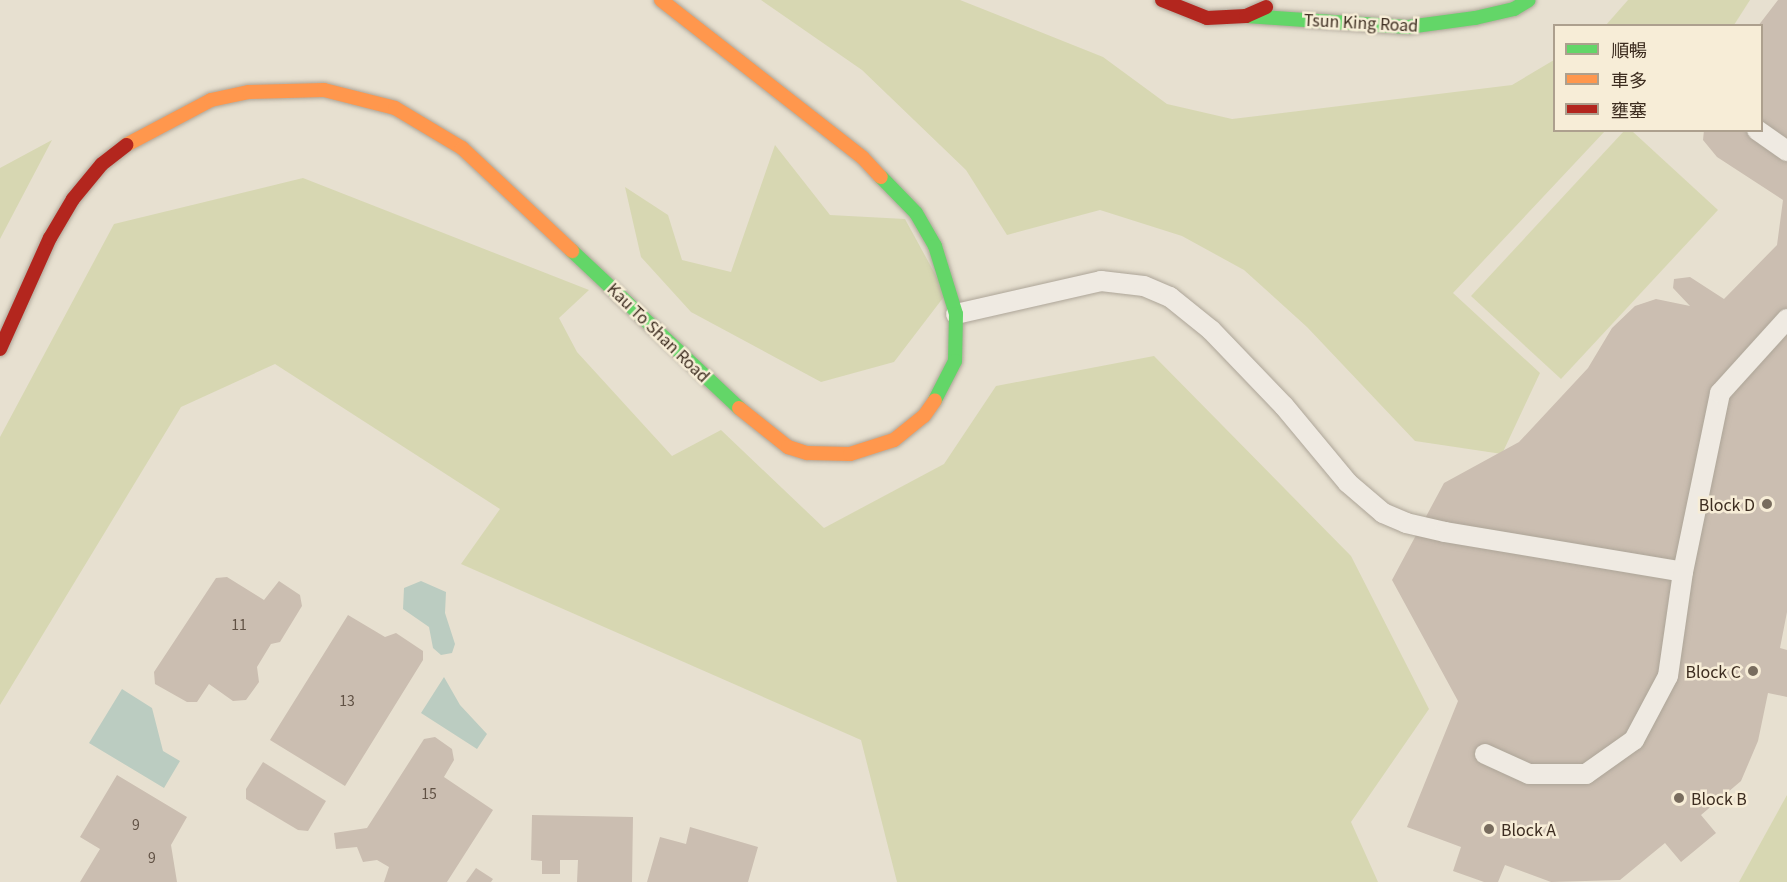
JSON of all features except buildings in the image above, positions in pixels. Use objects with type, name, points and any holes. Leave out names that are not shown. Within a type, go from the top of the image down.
[{"type":"street","name":"Kau To Shan Road","points":[[0,349],[50,238],[73,199],[102,164],[135,137],[211,100],[288,88],[362,97],[395,108],[462,148],[749,417],[788,447],[807,453],[850,454],[871,450],[910,430],[947,383],[958,337],[956,314],[935,246],[892,184],[661,0]]},
{"type":"street","name":"Tsun King Road","points":[[1162,0],[1207,18],[1246,16],[1408,27],[1475,18],[1514,9],[1529,0]]},
{"type":"street","points":[[1246,16],[1277,0]]},
{"type":"street","points":[[1460,6],[1475,18]]},
{"type":"lane","points":[[1759,132],[1787,151]]},
{"type":"lane","points":[[956,314],[1101,281],[1144,286],[1192,312],[1284,406],[1348,483],[1383,513],[1406,523],[1445,532],[1683,572]]},
{"type":"lane","points":[[1485,754],[1529,774],[1586,774],[1634,741],[1668,676],[1683,572],[1720,393],[1787,319]]},
{"type":"green space","points":[[761,0],[960,0],[1103,57],[1167,104],[1232,119],[1512,85],[1553,61],[1553,132],[1604,132],[1453,293],[1540,373],[1502,454],[1415,441],[1307,327],[1244,270],[1182,236],[1100,210],[1007,235],[966,170],[862,70]]},
{"type":"green space","points":[[1628,0],[1750,0],[1735,24],[1607,24]]},
{"type":"green space","points":[[1623,132],[1633,132],[1718,210],[1561,379],[1471,296]]},
{"type":"green space","points":[[52,140],[1,237],[0,239],[0,168]]},
{"type":"green space","points":[[775,145],[830,215],[905,219],[946,294],[894,362],[821,382],[691,312],[641,257],[625,187],[668,215],[682,260],[731,272]]},
{"type":"green space","points":[[303,178],[589,290],[559,318],[577,352],[672,456],[721,430],[824,528],[944,464],[996,386],[1154,356],[1351,556],[1429,709],[1351,822],[1378,882],[897,882],[861,740],[461,564],[500,509],[275,364],[181,407],[0,705],[0,437],[114,224]]},
{"type":"green space","points":[[1787,795],[1787,882],[1739,882]]},
{"type":"shaded area","points":[[421,581],[446,592],[445,613],[455,644],[452,653],[441,655],[433,648],[429,627],[403,609],[404,588]]},
{"type":"shaded area","points":[[444,677],[460,705],[487,734],[477,749],[421,713]]},
{"type":"shaded area","points":[[122,689],[152,708],[163,751],[180,761],[164,788],[89,743]]},
{"type":"traffic: fast","points":[[1246,16],[1408,27],[1475,18],[1514,9],[1529,0]]},
{"type":"traffic: fast","points":[[881,177],[916,213],[935,246],[956,314],[955,361],[935,400]]},
{"type":"traffic: fast","points":[[572,251],[739,408]]},
{"type":"traffic: slow","points":[[661,0],[863,158],[881,177]]},
{"type":"traffic: slow","points":[[126,145],[211,100],[249,92],[324,90],[395,108],[462,148],[572,251]]},
{"type":"traffic: slow","points":[[739,408],[788,447],[807,453],[850,454],[894,440],[924,416],[935,400]]},
{"type":"traffic: jam","points":[[1162,0],[1207,18],[1246,16],[1266,7]]},
{"type":"traffic: jam","points":[[0,349],[50,238],[73,199],[102,164],[126,145]]},
{"type":"place","name":"Block D","points":[[1767,504]]},
{"type":"place","name":"Block C","points":[[1753,671]]},
{"type":"place","name":"Block B","points":[[1679,798]]},
{"type":"place","name":"Block A","points":[[1489,829]]}]
